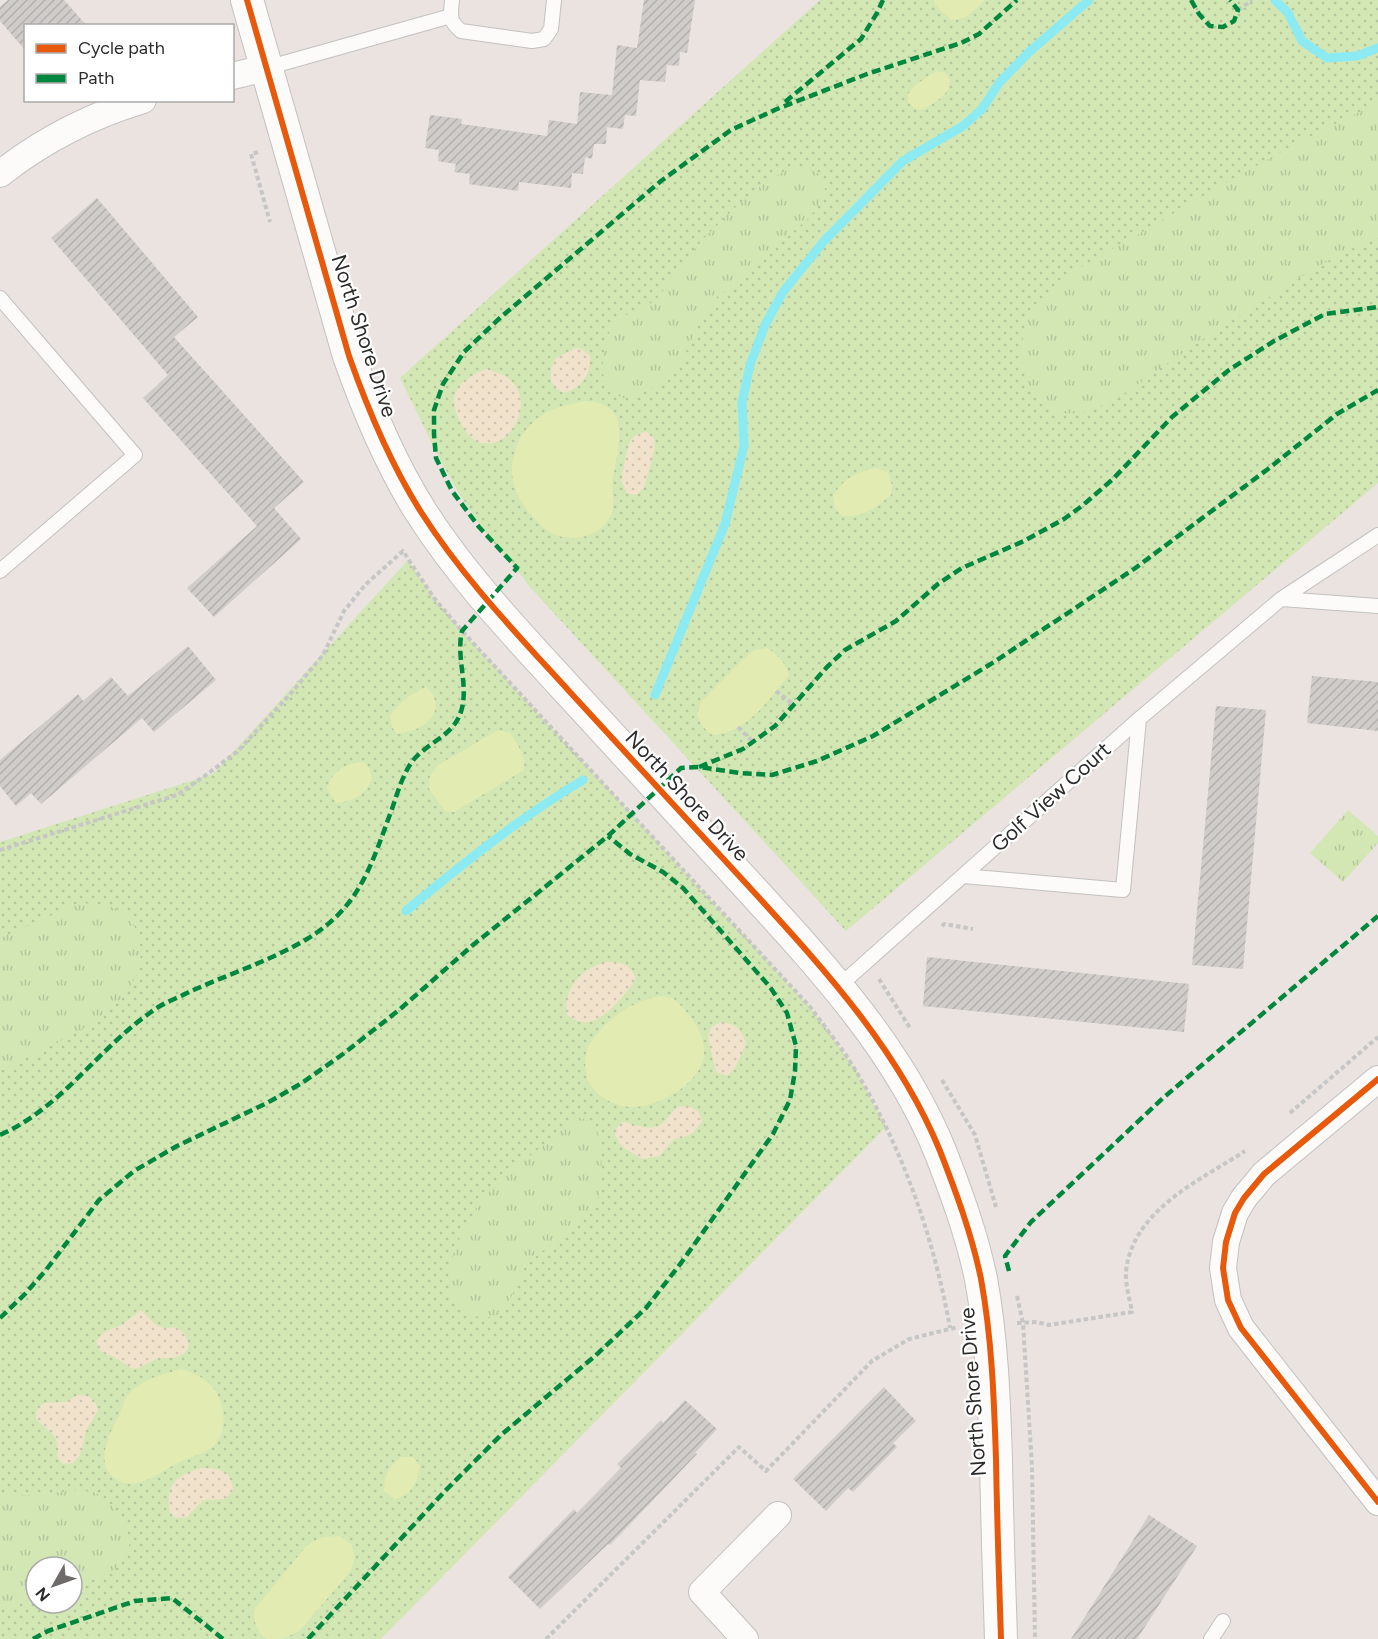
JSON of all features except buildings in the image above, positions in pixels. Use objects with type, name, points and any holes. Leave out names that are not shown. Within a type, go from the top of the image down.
[{"type":"street","name":"North Shore Drive","points":[[248,0],[356,376],[392,462],[422,513],[452,558],[509,626],[813,957],[870,1026],[908,1086],[939,1148],[961,1208],[980,1277],[993,1372],[1001,1639]]},
{"type":"street","points":[[234,76],[266,68]]},
{"type":"street","points":[[0,174],[28,153],[69,128],[138,102]]},
{"type":"street","points":[[1378,1079],[1264,1174],[1244,1198],[1235,1213],[1226,1242],[1223,1268],[1228,1300],[1241,1328],[1378,1502]]},
{"type":"street","points":[[745,1639],[702,1592],[778,1515]]},
{"type":"lane","points":[[452,0],[453,24],[461,31],[532,41],[544,39],[550,29],[554,0]]},
{"type":"lane","points":[[266,68],[451,16]]},
{"type":"lane","points":[[0,298],[135,455],[0,571]]},
{"type":"lane","name":"Golf View Court","points":[[838,987],[1139,718],[1281,599],[1378,535]]},
{"type":"lane","points":[[1281,599],[1378,606]]},
{"type":"lane","name":"Golf View Court","points":[[963,876],[1123,890],[1139,718]]},
{"type":"lane","points":[[1211,1639],[1223,1621]]},
{"type":"path","points":[[1238,10],[1252,0]]},
{"type":"path","points":[[258,152],[251,154],[270,222]]},
{"type":"path","points":[[0,850],[177,795],[214,769],[238,751],[293,691],[323,655],[344,611],[366,584],[403,551],[434,598],[462,632],[811,1008],[849,1061],[886,1127],[907,1174],[928,1233],[942,1283],[950,1328]]},
{"type":"path","points":[[776,690],[793,704]]},
{"type":"path","points":[[738,727],[753,742]]},
{"type":"path","points":[[936,931],[944,924],[974,929]]},
{"type":"path","points":[[886,973],[878,980],[913,1033]]},
{"type":"path","points":[[942,1079],[975,1135],[997,1212]]},
{"type":"path","points":[[1023,1323],[1032,1467],[1035,1639]]},
{"type":"green space","points":[[820,0],[1378,0],[1378,483],[846,931],[529,586],[468,508],[400,378]]},
{"type":"green space","points":[[934,0],[985,0],[966,16],[951,20],[935,5]]},
{"type":"green space","points":[[936,71],[945,73],[950,80],[947,90],[941,98],[923,110],[914,108],[908,102],[908,94],[914,86]]},
{"type":"green space","points":[[1378,103],[1378,238],[1347,251],[1305,274],[1107,403],[1083,412],[1062,413],[1044,406],[1039,401],[1025,377],[1022,345],[1032,315],[1054,288],[1082,267],[1230,180]]},
{"type":"green space","points":[[805,166],[815,171],[825,183],[820,203],[809,218],[716,298],[698,326],[683,358],[673,371],[655,386],[633,398],[622,398],[611,391],[602,372],[605,341],[612,327],[622,317],[655,301],[702,240],[743,200],[768,180],[791,168]]},
{"type":"green space","points":[[585,401],[601,404],[611,410],[617,418],[619,441],[612,511],[606,523],[590,535],[561,537],[544,528],[519,498],[512,476],[512,464],[520,439],[536,419],[553,409]]},
{"type":"green space","points":[[875,468],[888,472],[892,486],[891,495],[868,511],[842,516],[835,508],[833,495],[851,477]]},
{"type":"green space","points":[[408,560],[434,598],[462,631],[811,1008],[856,1070],[886,1127],[381,1639],[0,1639],[0,842],[213,774]]},
{"type":"green space","points":[[768,648],[781,660],[789,675],[747,722],[725,733],[712,735],[703,727],[697,715],[701,702],[743,659],[755,650]]},
{"type":"green space","points":[[426,687],[435,701],[433,716],[419,728],[397,734],[392,727],[390,716],[401,702]]},
{"type":"green space","points":[[498,730],[510,733],[513,737],[523,755],[524,770],[454,812],[445,811],[429,789],[430,776],[438,765]]},
{"type":"green space","points":[[364,762],[370,770],[370,784],[352,800],[336,803],[327,788],[333,776],[346,766]]},
{"type":"green space","points":[[1348,810],[1378,836],[1378,843],[1343,882],[1310,853]]},
{"type":"green space","points":[[90,903],[118,910],[134,925],[140,958],[133,981],[118,1001],[97,1019],[72,1035],[0,1071],[0,938],[70,907]]},
{"type":"green space","points":[[661,996],[673,998],[694,1021],[704,1045],[704,1057],[700,1068],[678,1091],[655,1102],[631,1107],[609,1101],[597,1093],[588,1081],[585,1065],[588,1047],[599,1031],[614,1017],[641,1001]]},
{"type":"green space","points":[[581,1118],[593,1125],[599,1140],[602,1180],[595,1203],[579,1223],[528,1264],[508,1304],[498,1314],[489,1317],[472,1315],[457,1305],[450,1290],[449,1273],[460,1237],[480,1203],[502,1179],[573,1119]]},
{"type":"green space","points":[[182,1369],[204,1379],[219,1397],[224,1421],[220,1436],[209,1449],[177,1463],[154,1477],[137,1483],[121,1482],[107,1469],[105,1451],[126,1398],[146,1381]]},
{"type":"green space","points":[[401,1457],[413,1457],[420,1465],[410,1491],[394,1499],[384,1491],[385,1480],[390,1468]]},
{"type":"green space","points":[[77,1490],[97,1494],[111,1506],[122,1521],[129,1539],[127,1555],[123,1562],[110,1572],[84,1583],[84,1555],[24,1555],[24,1602],[0,1610],[0,1495],[35,1495]]},
{"type":"green space","points":[[339,1536],[351,1544],[355,1556],[351,1571],[299,1631],[283,1639],[266,1639],[256,1626],[254,1610],[307,1545],[323,1537]]},
{"type":"sand","points":[[576,348],[590,356],[589,369],[580,384],[564,393],[555,388],[551,380],[551,368],[556,358]]},
{"type":"sand","points":[[486,369],[502,375],[515,385],[521,405],[511,431],[497,442],[488,444],[478,442],[469,435],[454,406],[454,398],[461,384]]},
{"type":"sand","points":[[647,432],[654,438],[655,448],[644,488],[636,495],[627,493],[621,480],[628,446],[632,438],[639,433]]},
{"type":"sand","points":[[606,962],[620,963],[630,969],[636,978],[628,990],[616,1004],[596,1020],[584,1022],[567,1015],[568,997],[576,981],[589,969]]},
{"type":"sand","points":[[721,1022],[737,1028],[746,1043],[735,1068],[727,1076],[716,1072],[708,1037],[711,1027]]},
{"type":"sand","points":[[688,1106],[698,1111],[702,1121],[694,1132],[674,1139],[659,1156],[643,1159],[624,1148],[618,1141],[615,1130],[622,1122],[649,1128],[659,1126],[677,1107]]},
{"type":"sand","points":[[141,1310],[160,1327],[176,1327],[181,1330],[188,1343],[182,1355],[158,1359],[132,1369],[118,1359],[100,1351],[96,1341],[103,1333],[123,1324]]},
{"type":"sand","points":[[78,1395],[91,1398],[98,1410],[87,1429],[80,1455],[73,1463],[63,1464],[57,1457],[56,1439],[36,1419],[37,1412],[42,1404],[65,1402]]},
{"type":"sand","points":[[201,1468],[223,1471],[230,1478],[233,1490],[225,1499],[203,1500],[187,1517],[176,1518],[170,1513],[169,1503],[169,1495],[174,1483],[184,1474]]},
{"type":"waterway","points":[[655,695],[725,524],[744,446],[742,402],[750,365],[765,325],[783,292],[824,241],[903,161],[963,126],[982,109],[999,83],[1029,52],[1089,0]]},
{"type":"waterway","points":[[1275,0],[1288,13],[1302,41],[1327,58],[1357,56],[1378,48]]},
{"type":"waterway","points":[[406,911],[492,842],[583,780]]},
{"type":"marked path","points":[[785,102],[861,39],[883,0]]},
{"type":"marked path","points":[[0,1135],[22,1124],[42,1110],[113,1043],[155,1009],[307,939],[340,913],[362,883],[408,768],[424,749],[447,732],[459,718],[464,689],[460,650],[462,631],[517,568],[479,527],[452,491],[436,458],[434,410],[443,384],[464,352],[501,317],[661,181],[731,130],[777,109],[867,74],[961,43],[979,34],[1017,0]]},
{"type":"marked path","points":[[1191,0],[1199,14],[1210,26],[1223,27],[1234,21],[1238,10],[1230,0]]},
{"type":"marked path","points":[[699,767],[743,749],[775,726],[845,650],[896,621],[938,584],[962,568],[1024,541],[1064,519],[1082,506],[1113,479],[1172,417],[1229,370],[1274,341],[1325,314],[1378,307]]},
{"type":"marked path","points":[[0,1318],[46,1270],[99,1200],[134,1171],[177,1146],[267,1103],[302,1083],[343,1054],[608,836],[681,768],[699,767],[772,775],[817,761],[873,736],[994,662],[1134,569],[1268,469],[1337,414],[1378,390]]},
{"type":"marked path","points":[[308,1639],[446,1490],[501,1435],[595,1356],[646,1308],[773,1134],[790,1100],[796,1046],[787,1013],[770,987],[683,888],[663,872],[630,854],[608,836]]},
{"type":"marked path","points":[[1009,1271],[1005,1256],[1031,1222],[1163,1098],[1378,916]]},
{"type":"marked path","points":[[33,1639],[48,1631],[135,1601],[172,1598],[223,1639]]},
{"type":"cycle path","points":[[247,0],[349,356],[380,436],[421,512],[455,560],[510,627],[779,920],[858,1012],[903,1079],[923,1114],[940,1151],[963,1214],[973,1246],[985,1302],[993,1392],[1001,1639]]},
{"type":"cycle path","points":[[1378,1079],[1264,1174],[1244,1198],[1235,1213],[1226,1242],[1223,1268],[1228,1300],[1241,1328],[1378,1502]]}]
